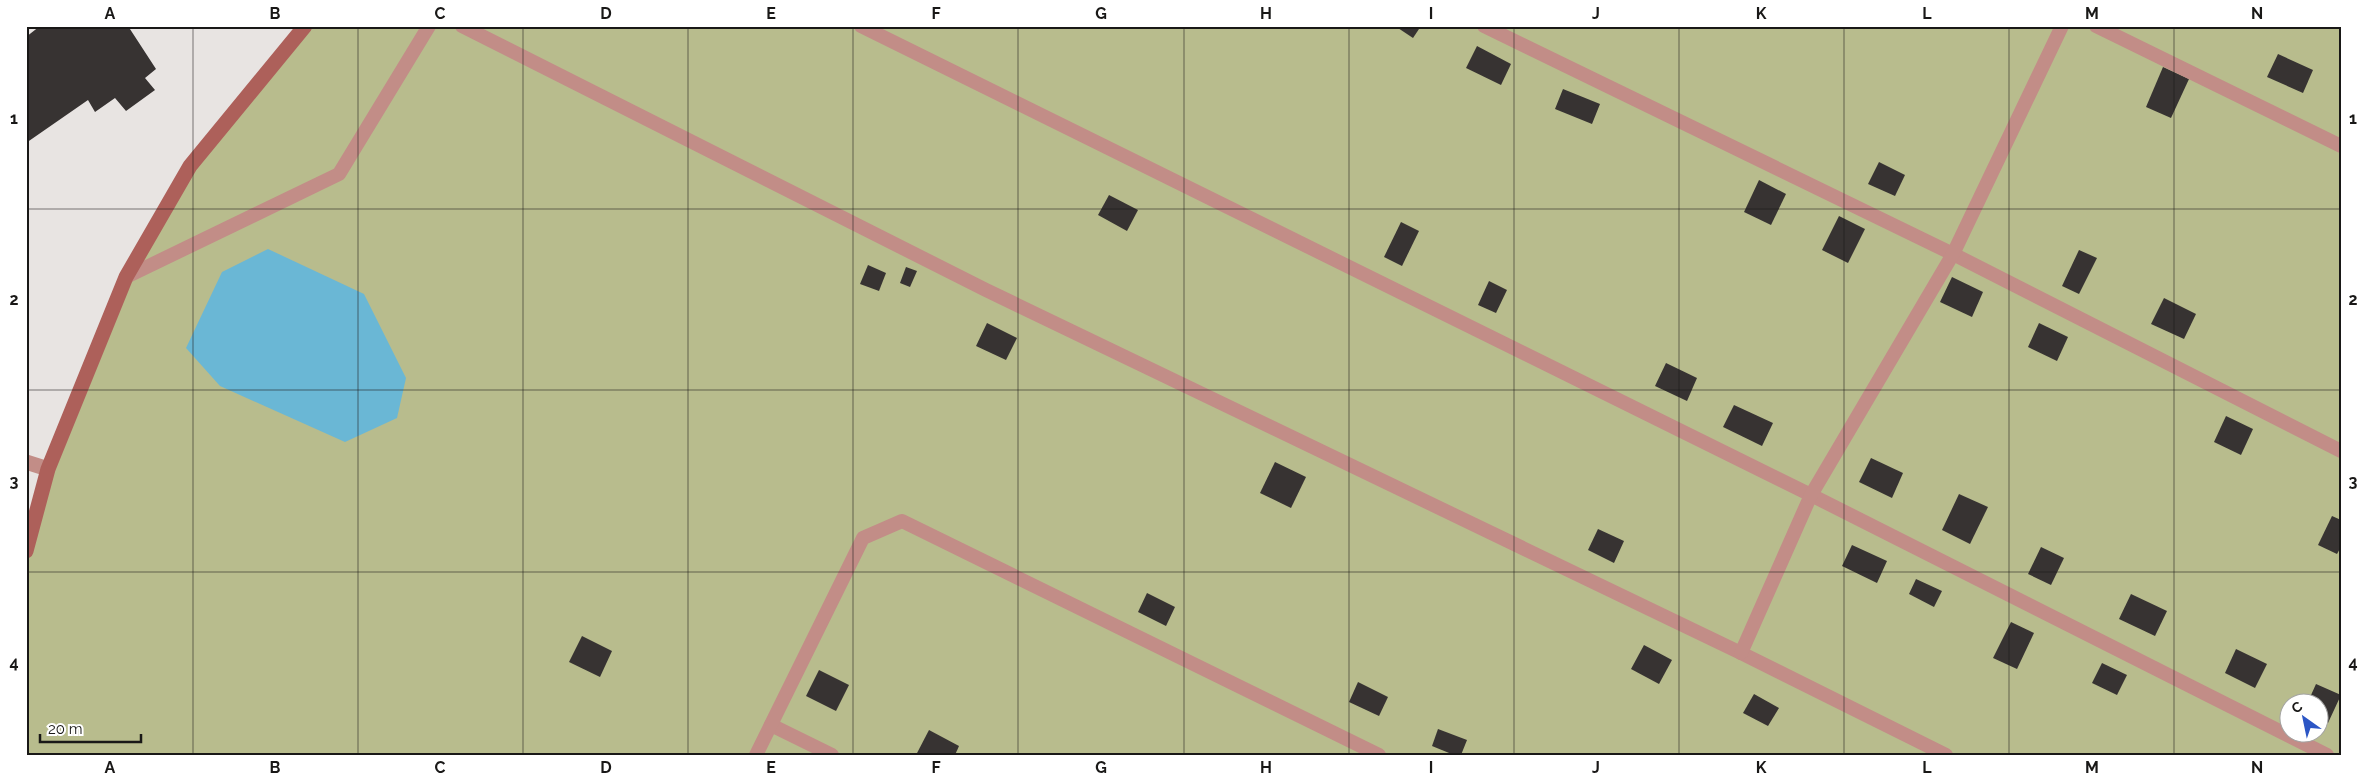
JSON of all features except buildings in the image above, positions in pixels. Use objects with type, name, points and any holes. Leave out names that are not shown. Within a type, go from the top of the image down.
[{"type":"street","points":[[26,551],[48,469],[126,277],[190,166],[305,26]]},
{"type":"street","points":[[26,462],[48,469]]},
{"type":"lane","points":[[126,277],[339,174],[429,26]]},
{"type":"lane","points":[[462,26],[986,290],[1741,653],[1946,755]]},
{"type":"lane","points":[[861,26],[1811,495],[2327,755]]},
{"type":"lane","points":[[1484,26],[1953,254],[2341,451]]},
{"type":"lane","points":[[1741,653],[1811,495],[1953,254],[2062,26]]},
{"type":"lane","points":[[2096,26],[2341,146]]},
{"type":"lane","points":[[756,755],[863,538],[902,521],[1379,755]]},
{"type":"lane","points":[[770,726],[832,755]]},
{"type":"green space","points":[[305,26],[2341,26],[2341,755],[26,755],[26,551],[48,469],[126,277],[190,166]]},
{"type":"water","points":[[268,249],[364,294],[406,378],[397,418],[345,442],[220,386],[186,348],[222,272]]}]
